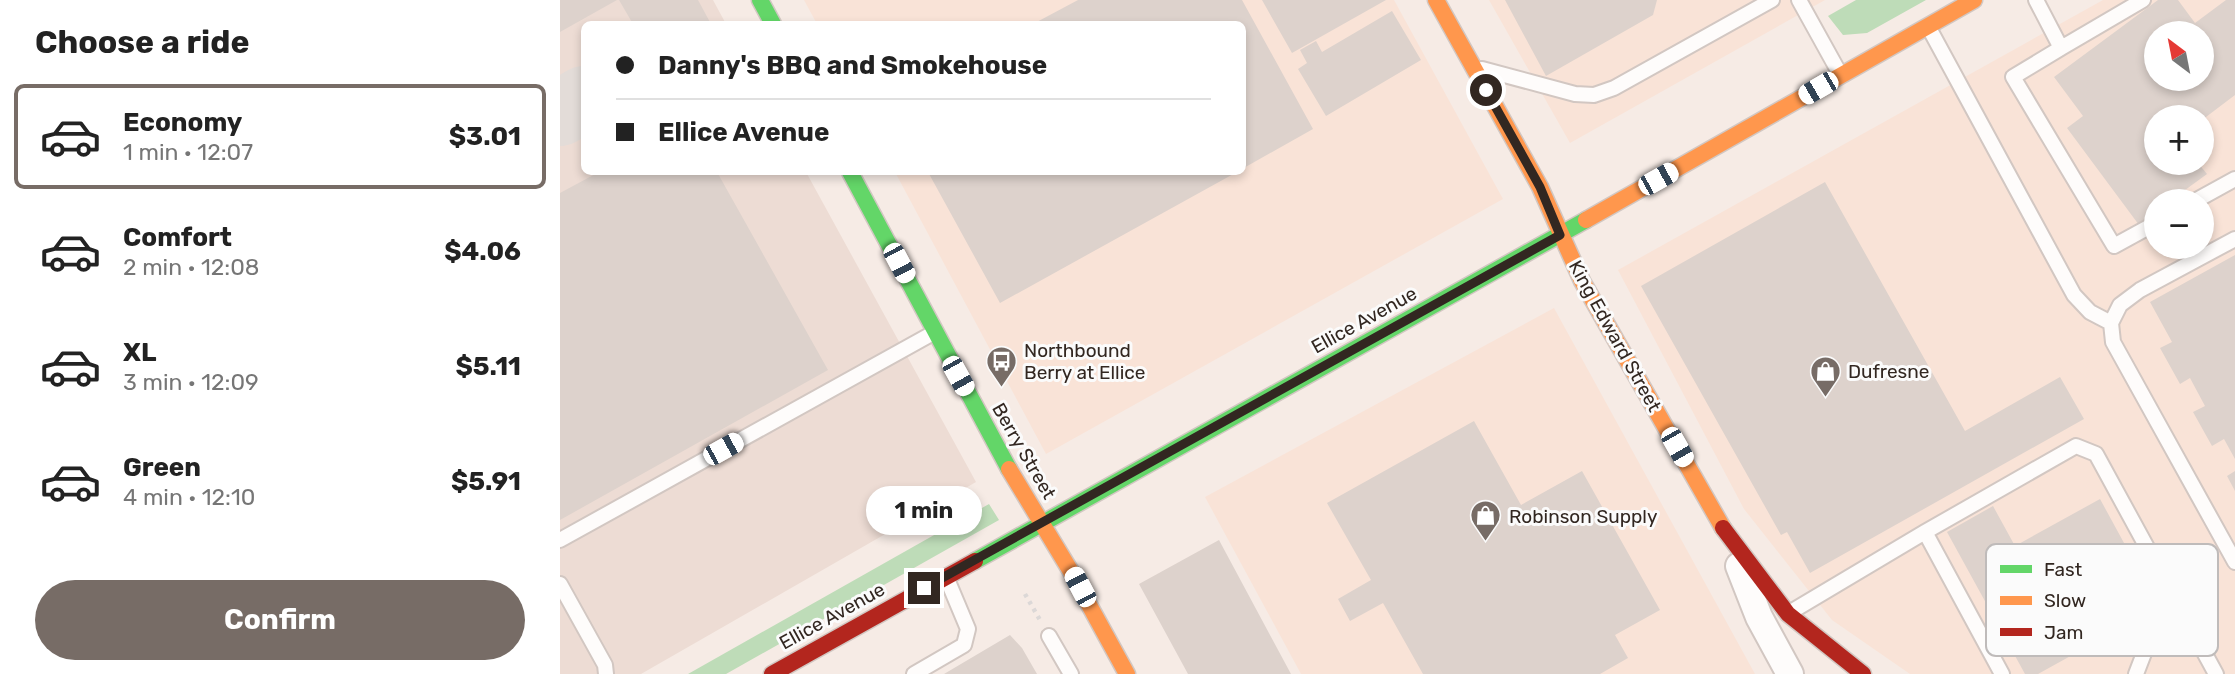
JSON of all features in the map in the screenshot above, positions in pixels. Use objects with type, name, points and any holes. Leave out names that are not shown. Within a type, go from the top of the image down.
[{"type":"main road","points":[[760,0],[771,21]]},
{"type":"main road","name":"King Edward Street","points":[[1436,0],[1540,187],[1582,281],[1727,535]]},
{"type":"main road","name":"Ellice Avenue","points":[[772,674],[1560,235],[1974,0]]},
{"type":"main road","name":"Berry Street","points":[[852,175],[1016,482],[1070,570],[1127,674]]},
{"type":"main road","points":[[1727,535],[1788,614],[1863,674]]},
{"type":"street","name":"King Edward Street","points":[[1727,535],[1759,617],[1790,674]]},
{"type":"lane","points":[[1473,66],[1575,94],[1594,95],[1615,88],[1772,0]]},
{"type":"lane","points":[[1799,0],[1841,75]]},
{"type":"lane","points":[[2036,0],[2061,48]]},
{"type":"lane","points":[[2143,0],[2013,77],[2114,246],[2144,230]]},
{"type":"lane","points":[[1928,27],[2074,295],[2090,312],[2111,323]]},
{"type":"lane","points":[[2214,191],[2235,179]]},
{"type":"lane","points":[[2235,239],[2140,290],[2120,305],[2111,323],[2113,342],[2235,562]]},
{"type":"lane","points":[[560,540],[935,332]]},
{"type":"lane","points":[[1788,614],[2076,446],[2096,454],[2145,544]]},
{"type":"lane","points":[[1925,532],[1986,644]]},
{"type":"lane","points":[[914,674],[964,645],[968,629],[946,576]]},
{"type":"lane","points":[[560,584],[605,665],[606,674]]},
{"type":"lane","points":[[1049,636],[1071,674]]},
{"type":"lane","points":[[1992,656],[2002,674]]},
{"type":"lane","points":[[2136,674],[2143,656]]},
{"type":"lane","points":[[2206,656],[2216,674]]},
{"type":"path","points":[[1025,594],[1049,636]]},
{"type":"shaded area","points":[[560,0],[713,0],[724,21],[581,21],[581,175],[808,175],[976,482],[641,674],[560,674]]},
{"type":"shaded area","points":[[804,0],[1394,0],[1503,199],[1046,454],[897,175],[1246,175],[1246,21],[815,21]]},
{"type":"shaded area","points":[[1489,0],[1825,0],[1570,143]]},
{"type":"shaded area","points":[[2103,0],[2235,0],[2235,674],[1910,674],[1832,620],[1744,509],[1618,270]]},
{"type":"shaded area","name":"Robinson Supply","points":[[1554,308],[1755,674],[1301,674],[1205,497]]},
{"type":"green space","points":[[1856,0],[1926,0],[1867,33],[1843,35],[1828,16]]},
{"type":"green space","points":[[989,504],[999,520],[726,674],[688,674]]},
{"type":"building","points":[[560,0],[617,0],[560,32]]},
{"type":"building","points":[[619,0],[698,0],[709,21],[631,21]]},
{"type":"building","points":[[1078,0],[1242,0],[1313,129],[1246,167],[1246,21],[1039,21]]},
{"type":"building","points":[[1262,0],[1386,0],[1292,53]]},
{"type":"building","points":[[1505,0],[1657,0],[1653,15],[1546,76]]},
{"type":"building","points":[[2158,0],[2178,0],[2194,21],[2144,21],[2144,91],[2214,91],[2214,21],[2198,21],[2226,0],[2235,0],[2235,95],[2214,111],[2214,105],[2144,105],[2144,175],[2206,175],[2186,189],[2144,189],[2144,221],[2139,225],[2067,128],[2083,116],[2054,77]]},
{"type":"building","points":[[1392,11],[1421,60],[1326,116],[1298,69],[1307,63],[1300,50],[1316,41],[1322,52]]},
{"type":"building","points":[[593,175],[719,175],[828,370],[560,520],[560,193]]},
{"type":"building","points":[[930,175],[1232,175],[1000,303]]},
{"type":"building","name":"Dufresne","points":[[1825,182],[1965,431],[2060,377],[2084,419],[1810,573],[1787,532],[1781,535],[1641,286]]},
{"type":"building","points":[[2235,255],[2235,459],[2224,439],[2212,446],[2193,412],[2205,406],[2190,378],[2180,384],[2160,348],[2172,342],[2150,302]]},
{"type":"building","name":"Robinson Supply","points":[[1474,421],[1521,505],[1582,471],[1660,610],[1615,635],[1628,658],[1600,674],[1423,674],[1383,603],[1350,621],[1338,599],[1371,580],[1327,503]]},
{"type":"building","points":[[2235,471],[2235,491],[2227,476]]},
{"type":"building","points":[[2100,499],[2125,544],[2019,544]]},
{"type":"building","points":[[1993,506],[2014,544],[1986,544],[1986,603],[1947,532]]},
{"type":"building","points":[[1219,540],[1291,674],[1188,674],[1139,584]]},
{"type":"building","points":[[1010,635],[1022,648],[1037,674],[944,674]]},
{"type":"building","points":[[2015,656],[2071,656],[2038,674],[2025,674]]},
{"type":"taxiway","points":[[560,113],[581,101]]},
{"type":"traffic: fast","points":[[760,0],[771,21]]},
{"type":"traffic: fast","points":[[852,175],[1009,469]]},
{"type":"traffic: fast","points":[[975,561],[1586,220]]},
{"type":"traffic: slow","points":[[1436,0],[1540,187],[1582,281],[1723,528]]},
{"type":"traffic: slow","points":[[1586,220],[1974,0]]},
{"type":"traffic: slow","points":[[1009,469],[1070,570],[1127,674]]},
{"type":"traffic: jam","points":[[1723,528],[1788,614],[1863,674]]},
{"type":"traffic: jam","points":[[772,674],[975,561]]},
{"type":"place","name":"Northbound Berry at Ellice","points":[[1001,388]]},
{"type":"place","name":"Dufresne","points":[[1825,398]]},
{"type":"place","name":"Robinson Supply","points":[[1486,543]]},
{"type":"route","points":[[924,588],[1560,235],[1540,187],[1486,90]]}]
